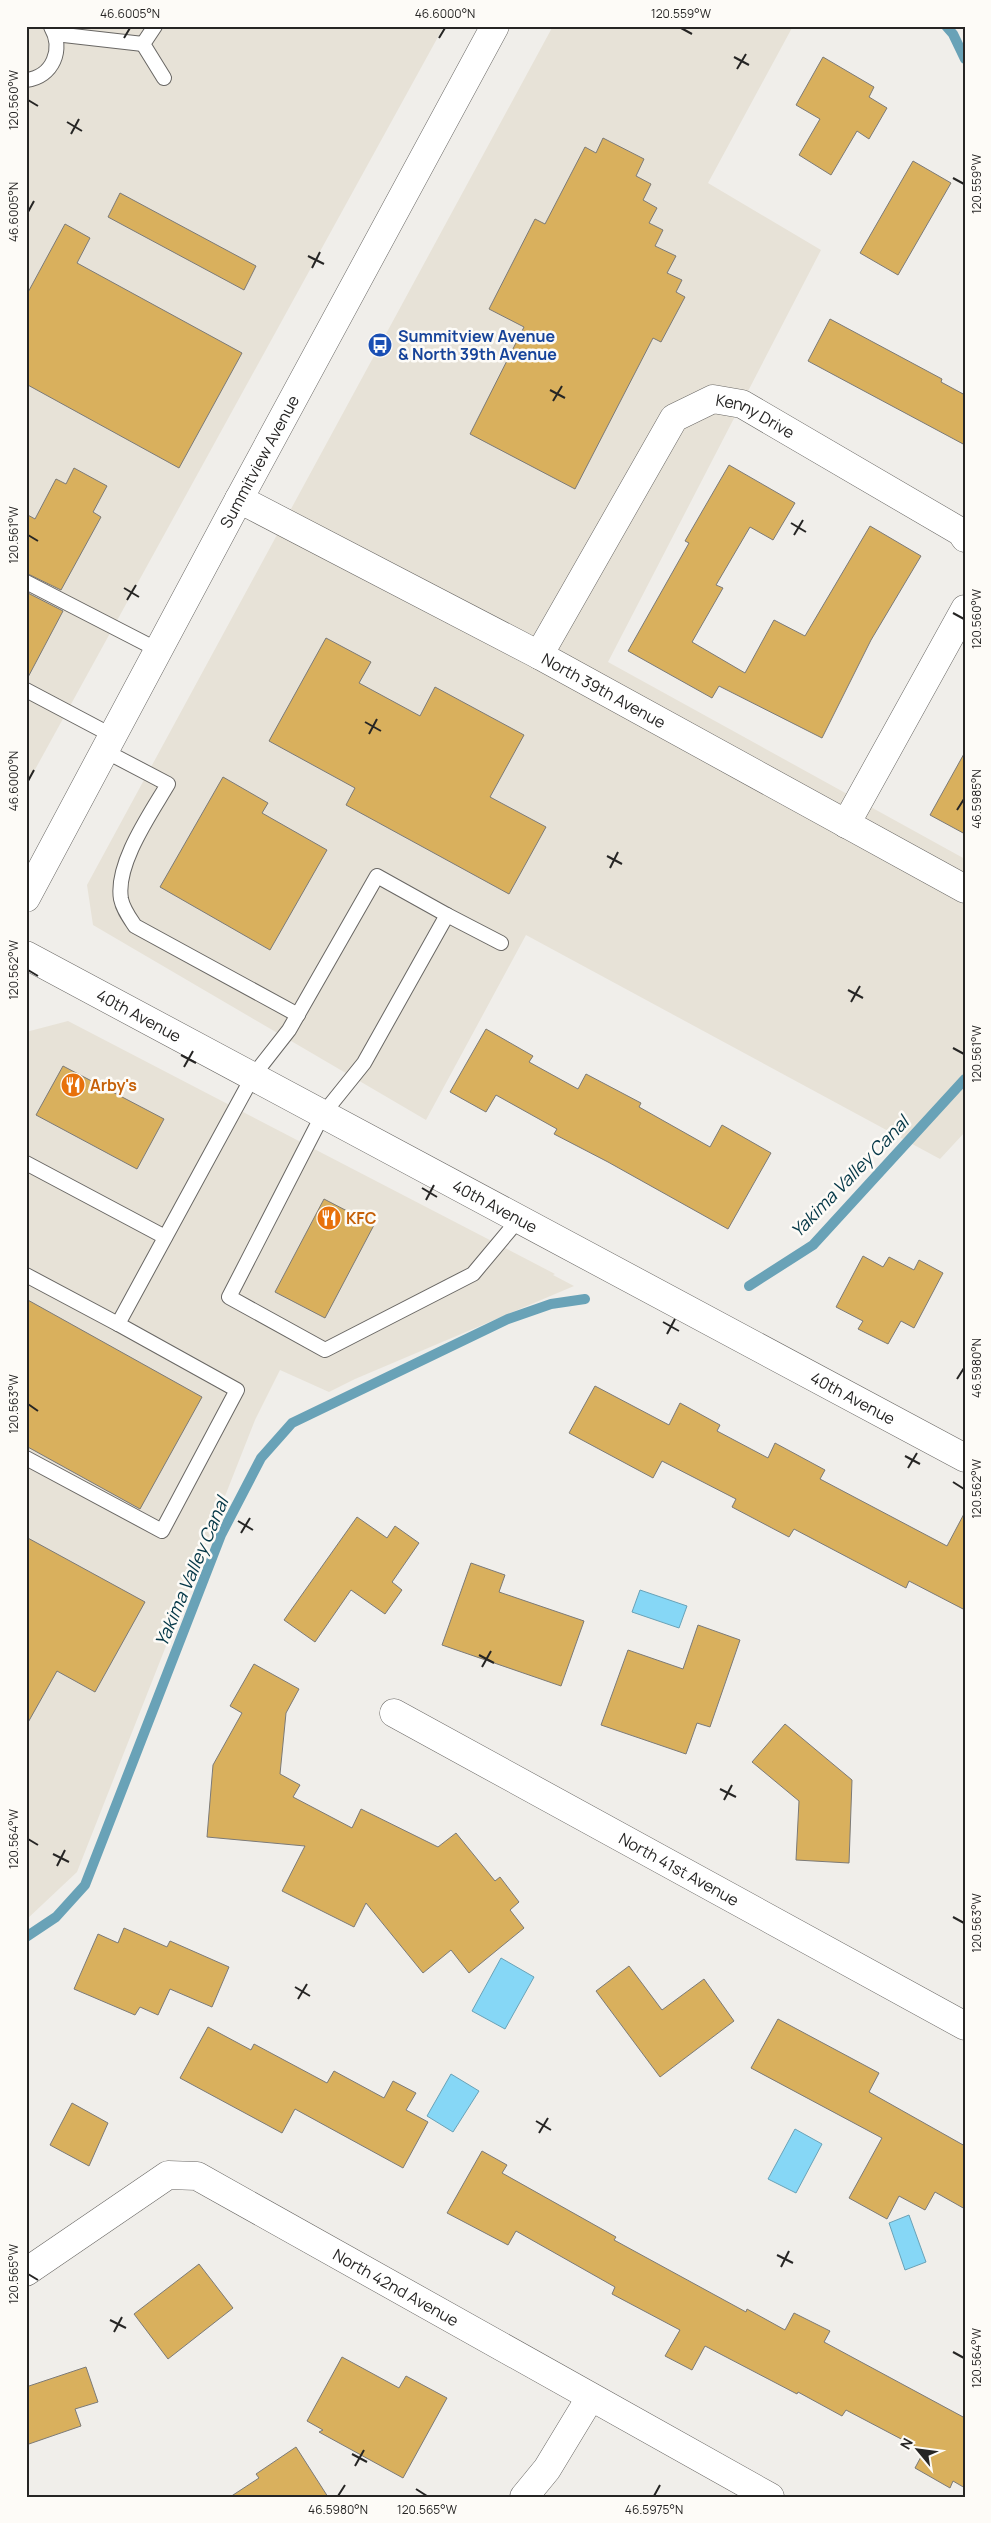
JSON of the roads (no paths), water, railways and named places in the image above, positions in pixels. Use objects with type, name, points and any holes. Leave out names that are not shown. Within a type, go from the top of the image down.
[{"type":"street","name":"Summitview Avenue","points":[[26,898],[496,26]]},
{"type":"street","name":"Kenny Drive","points":[[539,655],[674,418],[713,399],[742,404],[961,532],[965,538]]},
{"type":"street","name":"North 39th Avenue","points":[[239,500],[539,655],[965,889]]},
{"type":"street","points":[[846,824],[965,609]]},
{"type":"street","name":"40th Avenue","points":[[26,955],[965,1458]]},
{"type":"street","name":"North 41st Avenue","points":[[394,1713],[965,2026]]},
{"type":"street","name":"North 42nd Avenue","points":[[26,2272],[168,2175],[197,2176],[590,2398],[770,2497]]},
{"type":"street","points":[[524,2497],[547,2469],[590,2398]]},
{"type":"lane","points":[[143,44],[155,26]]},
{"type":"lane","points":[[26,80],[43,74],[51,66],[57,45],[53,30],[143,44],[164,78]]},
{"type":"lane","points":[[26,582],[158,650]]},
{"type":"lane","points":[[26,690],[109,743],[168,784],[131,851],[121,883],[121,898],[126,912],[136,926],[298,1015]]},
{"type":"lane","points":[[118,1324],[253,1076],[286,1035],[377,876],[501,943]]},
{"type":"lane","points":[[448,915],[364,1063],[323,1114],[229,1297],[325,1350],[473,1274],[519,1219]]},
{"type":"lane","points":[[26,1164],[165,1237]]},
{"type":"lane","points":[[26,1275],[237,1390],[162,1531],[26,1458]]},
{"type":"water","points":[[640,1590],[687,1606],[679,1628],[632,1612]]},
{"type":"water","points":[[501,1958],[534,1977],[505,2029],[472,2011]]},
{"type":"water","points":[[451,2074],[479,2091],[453,2132],[427,2116]]},
{"type":"water","points":[[795,2129],[822,2144],[796,2193],[768,2179]]},
{"type":"water","points":[[909,2215],[926,2262],[905,2270],[889,2223]]},
{"type":"waterway","name":"Yakima Valley Canal","points":[[946,26],[953,34],[965,59]]},
{"type":"waterway","name":"Yakima Valley Canal","points":[[749,1286],[813,1245],[965,1079]]},
{"type":"waterway","name":"Yakima Valley Canal","points":[[26,1937],[56,1917],[85,1885],[221,1535],[261,1458],[292,1423],[508,1319],[551,1304],[585,1299]]},
{"type":"place","name":"Summitview Avenue & North 39th Avenue","points":[[380,345]]},
{"type":"place","name":"Arby's","points":[[73,1085]]},
{"type":"place","name":"KFC","points":[[329,1218]]}]
